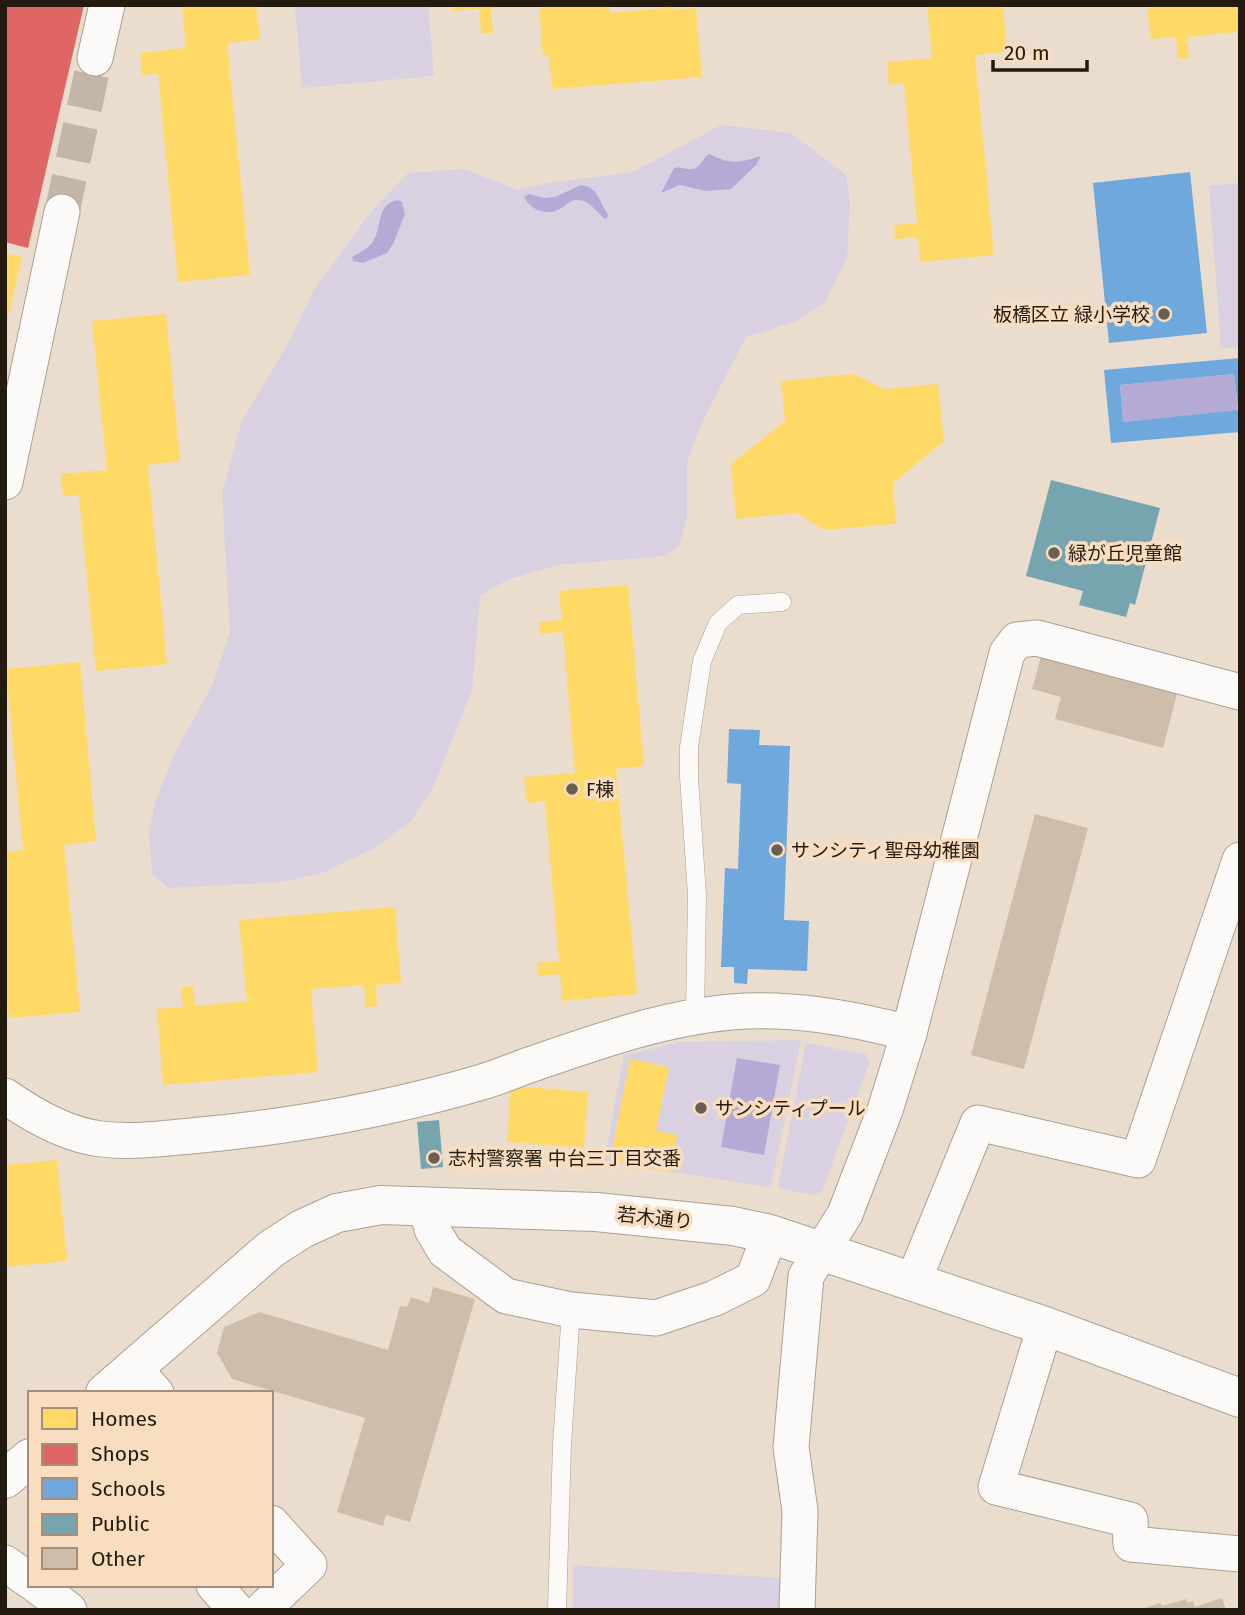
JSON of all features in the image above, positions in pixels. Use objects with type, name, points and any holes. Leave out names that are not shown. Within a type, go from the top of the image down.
[{"type":"street","points":[[95,58],[107,5]]},
{"type":"street","points":[[5,482],[62,212]]},
{"type":"street","points":[[797,1610],[800,1511],[792,1447],[806,1276],[845,1214],[885,1110],[909,1033],[1007,653],[1017,640],[1037,638],[1240,692]]},
{"type":"street","points":[[913,1282],[978,1123],[1138,1160],[1240,860]]},
{"type":"street","points":[[5,1096],[39,1117],[80,1134],[100,1139],[142,1140],[328,1120],[484,1082],[632,1032],[695,1017],[732,1012],[779,1011],[860,1021],[909,1033]]},
{"type":"street","name":"若木通り","points":[[111,1391],[145,1380],[271,1249],[302,1229],[337,1213],[381,1205],[426,1205],[596,1212],[733,1226],[770,1234],[1045,1326],[1240,1398]]},
{"type":"street","points":[[426,1205],[432,1229],[445,1251],[506,1296],[571,1310],[656,1318],[715,1298],[753,1279],[770,1234]]},
{"type":"street","points":[[1045,1326],[996,1487],[1130,1520],[1132,1544],[1240,1554]]},
{"type":"street","points":[[5,1479],[28,1460]]},
{"type":"street","points":[[262,1610],[309,1565],[273,1524]]},
{"type":"street","points":[[5,1563],[28,1580]]},
{"type":"street","points":[[39,1587],[69,1610]]},
{"type":"street","points":[[216,1587],[236,1610]]},
{"type":"lane","points":[[695,1017],[696,895],[689,747],[702,661],[718,623],[738,605],[782,601]]},
{"type":"lane","points":[[556,1610],[562,1444],[571,1310]]},
{"type":"shaded area","points":[[295,5],[428,5],[434,76],[302,88]]},
{"type":"shaded area","points":[[721,125],[791,133],[846,175],[850,202],[847,258],[825,302],[797,321],[746,337],[702,422],[687,463],[687,518],[679,545],[665,556],[558,565],[507,580],[480,596],[472,691],[433,788],[411,821],[377,847],[322,873],[281,882],[168,888],[152,874],[149,831],[155,803],[176,750],[212,686],[230,632],[222,493],[242,420],[285,349],[315,288],[374,208],[408,173],[464,169],[518,190],[547,183],[633,172]]},
{"type":"shaded area","points":[[709,154],[735,162],[761,156],[756,165],[731,189],[706,191],[680,185],[661,193],[674,168],[695,168]]},
{"type":"shaded area","points":[[1240,183],[1240,347],[1221,348],[1209,186]]},
{"type":"shaded area","points":[[581,185],[596,193],[609,216],[605,219],[589,204],[578,200],[553,212],[543,212],[530,205],[524,197],[529,194],[544,198],[555,197]]},
{"type":"shaded area","points":[[398,200],[402,202],[405,214],[387,253],[363,263],[353,261],[352,257],[372,243],[386,206]]},
{"type":"shaded area","points":[[1234,374],[1238,411],[1123,422],[1120,385]]},
{"type":"shaded area","name":"サンシティプール","points":[[801,1040],[771,1187],[604,1162],[624,1055],[680,1042]]},
{"type":"shaded area","points":[[806,1043],[866,1054],[869,1063],[822,1192],[812,1195],[778,1188]]},
{"type":"shaded area","points":[[737,1058],[780,1065],[764,1155],[721,1147]]},
{"type":"shaded area","points":[[573,1565],[781,1578],[778,1610],[573,1610]]},
{"type":"building: Homes","points":[[5,5],[61,5],[49,57],[5,48]]},
{"type":"building: Homes","points":[[182,5],[256,5],[260,40],[227,43],[250,275],[178,282],[158,73],[142,75],[140,53],[186,48]]},
{"type":"building: Homes","points":[[451,5],[502,7],[491,8],[493,33],[481,33],[479,9],[452,11]]},
{"type":"building: Homes","points":[[539,5],[609,5],[610,13],[664,8],[663,5],[672,5],[673,10],[696,8],[702,77],[552,89],[549,56],[543,56]]},
{"type":"building: Homes","points":[[927,5],[1003,5],[1007,52],[975,55],[994,255],[920,262],[918,237],[895,239],[894,225],[917,223],[904,83],[889,85],[887,62],[932,58]]},
{"type":"building: Homes","points":[[1147,5],[1240,5],[1240,41],[1237,32],[1187,37],[1189,58],[1178,59],[1176,37],[1151,39]]},
{"type":"building: Homes","points":[[5,162],[41,171],[24,245],[5,240]]},
{"type":"building: Homes","points":[[5,253],[22,257],[6,325],[5,325]]},
{"type":"building: Homes","points":[[166,314],[180,461],[148,465],[167,664],[96,671],[79,495],[63,496],[61,474],[107,470],[92,321]]},
{"type":"building: Homes","points":[[853,374],[884,389],[938,384],[944,441],[893,483],[896,524],[824,530],[796,513],[736,519],[731,464],[785,421],[781,381]]},
{"type":"building: Homes","name":"F棟","points":[[628,585],[644,766],[616,769],[637,994],[562,1001],[560,974],[538,976],[537,963],[559,961],[545,801],[527,803],[524,777],[575,773],[563,632],[540,634],[539,622],[562,620],[559,591]]},
{"type":"building: Homes","points":[[80,662],[96,841],[64,845],[80,1012],[9,1018],[5,983],[5,852],[23,850],[6,669]]},
{"type":"building: Homes","points":[[395,907],[401,983],[376,985],[377,1006],[366,1007],[364,985],[311,989],[318,1072],[163,1085],[157,1009],[183,1007],[181,987],[193,986],[195,1006],[247,1001],[239,920]]},
{"type":"building: Homes","points":[[630,1059],[669,1067],[656,1131],[677,1135],[670,1172],[610,1160]]},
{"type":"building: Homes","points":[[511,1086],[588,1092],[584,1148],[507,1142]]},
{"type":"building: Homes","points":[[57,1160],[67,1261],[5,1267],[5,1165]]},
{"type":"building: Shops","points":[[5,5],[84,5],[28,248],[5,242]]},
{"type":"building: Schools","points":[[1190,172],[1207,333],[1109,343],[1093,183]]},
{"type":"building: Schools","points":[[1240,358],[1240,408],[1234,374],[1120,385],[1123,422],[1240,410],[1240,432],[1111,443],[1104,370]]},
{"type":"building: Schools","points":[[729,729],[760,730],[759,745],[790,746],[784,920],[809,921],[807,971],[748,969],[747,984],[734,983],[734,967],[721,967],[725,868],[738,869],[741,784],[727,783]]},
{"type":"building: Public","points":[[1051,480],[1160,508],[1135,605],[1130,603],[1126,617],[1079,605],[1083,591],[1026,576]]},
{"type":"building: Public","points":[[439,1120],[443,1167],[421,1169],[417,1122]]},
{"type":"building: Other","points":[[1042,653],[1178,690],[1163,748],[1055,719],[1061,697],[1032,689]]},
{"type":"building: Other","points":[[1035,814],[1088,828],[1024,1069],[971,1055]]},
{"type":"building: Other","points":[[433,1287],[475,1299],[410,1522],[386,1515],[383,1526],[337,1512],[365,1418],[232,1379],[217,1353],[224,1327],[259,1312],[388,1350],[400,1306],[407,1307],[411,1297],[429,1303]]},
{"type":"building: Other","points":[[1222,1598],[1226,1610],[1141,1609],[1187,1599],[1187,1603],[1193,1601],[1195,1607]]},
{"type":"tunnel","points":[[62,212],[95,58]]},
{"type":"place","name":"板橋区立 緑小学校","points":[[1164,314]]},
{"type":"place","name":"緑が丘児童館","points":[[1054,553]]},
{"type":"place","name":"F棟","points":[[572,789]]},
{"type":"place","name":"サンシティ聖母幼稚園","points":[[777,850]]},
{"type":"place","name":"サンシティプール","points":[[701,1108]]},
{"type":"place","name":"志村警察署 中台三丁目交番","points":[[434,1158]]}]
